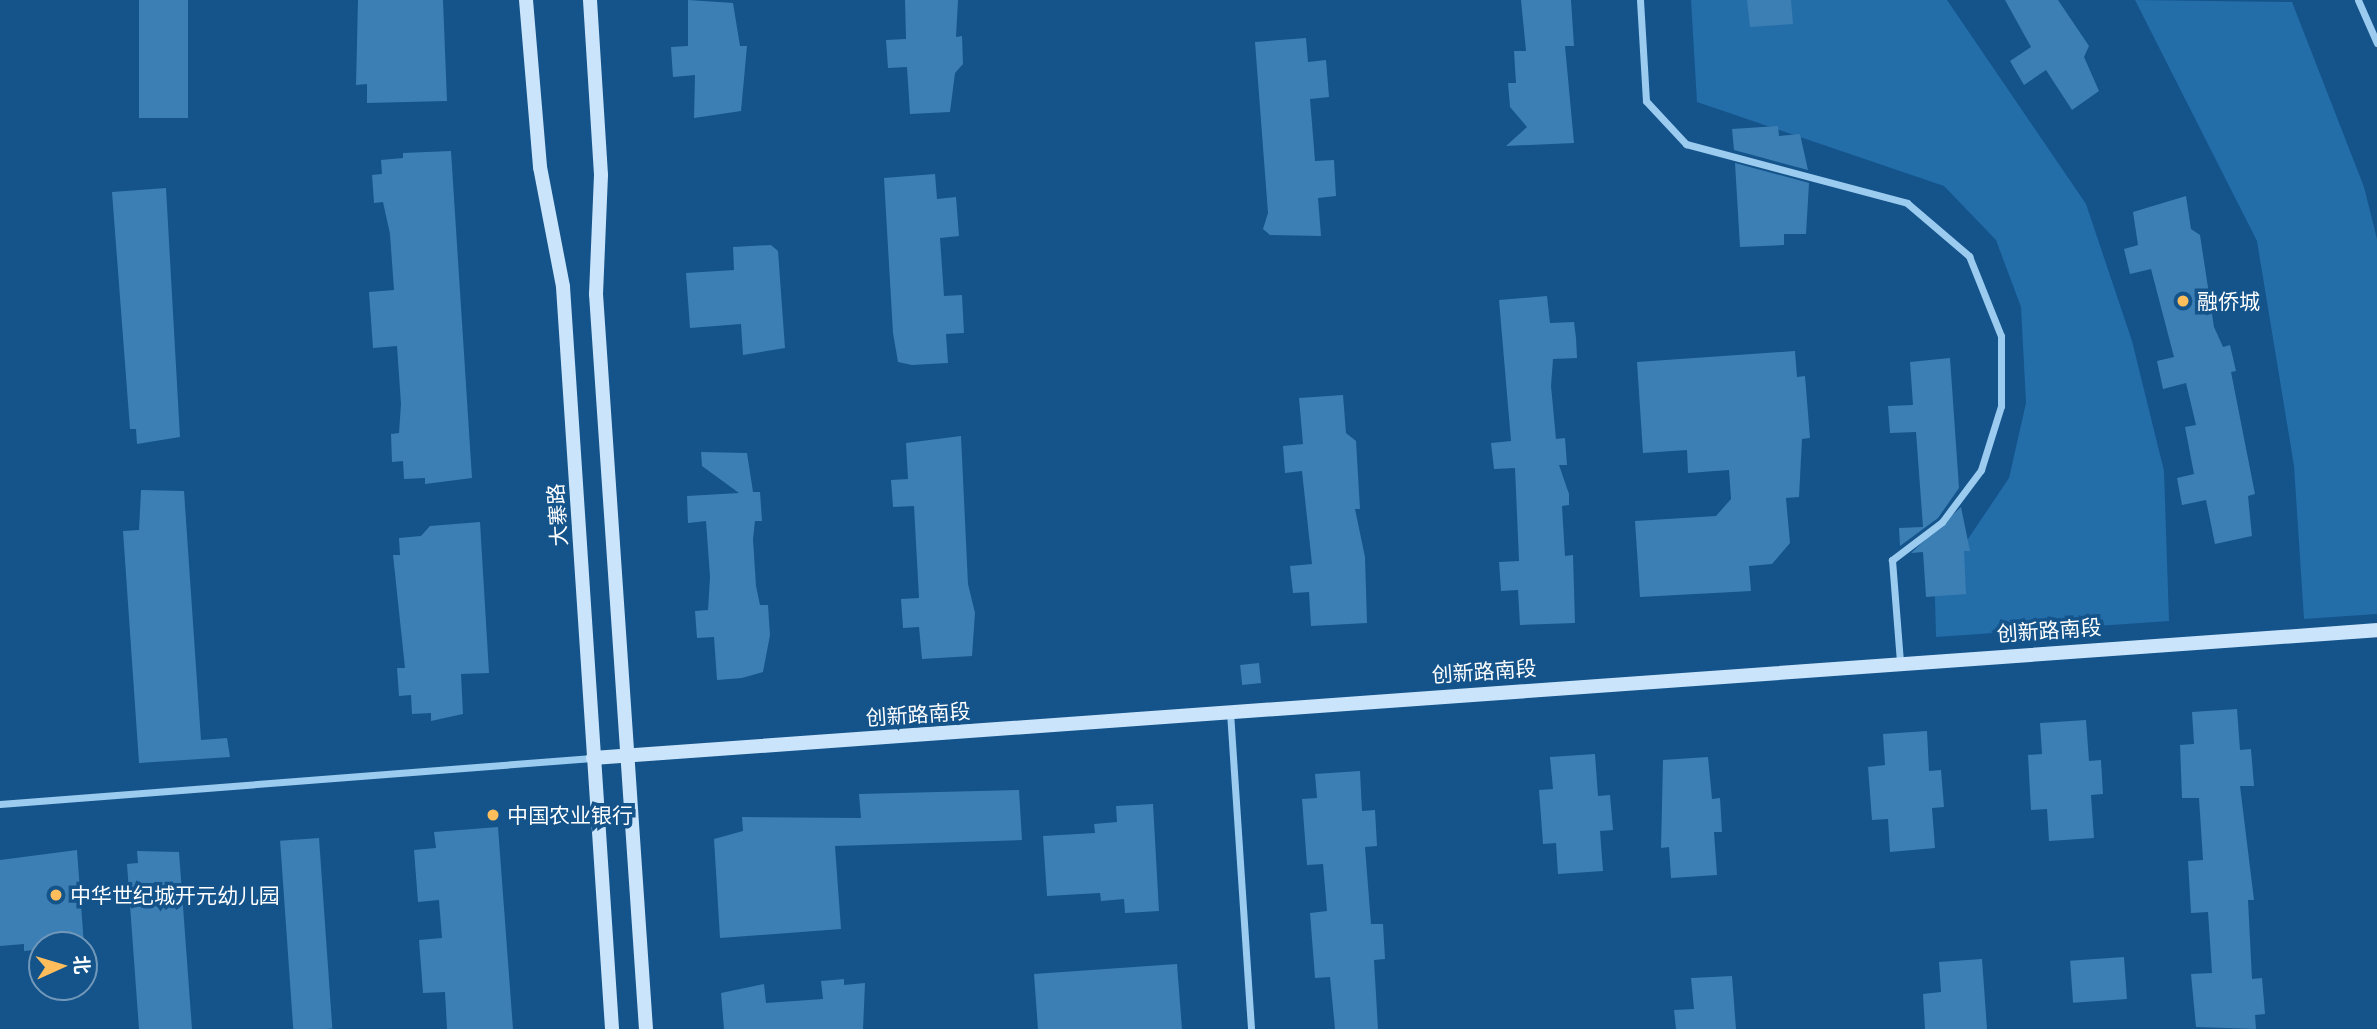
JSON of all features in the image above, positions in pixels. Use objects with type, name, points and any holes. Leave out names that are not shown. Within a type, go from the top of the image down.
[{"type":"main road","name":"大寨路","points":[[526,0],[540,167],[563,286],[612,1029]]},
{"type":"main road","points":[[590,0],[601,175],[596,294],[646,1029]]},
{"type":"main road","name":"创新路南段","points":[[593,758],[1900,661],[2377,630]]},
{"type":"street","points":[[1640,0],[1646,102],[1686,144],[1907,203],[1969,256],[1997,325],[2001,406],[1981,470],[1942,522],[1892,560],[1900,661]]},
{"type":"street","points":[[2358,0],[2377,43]]},
{"type":"street","points":[[1230,712],[1251,1029]]},
{"type":"street","points":[[0,804],[593,758]]},
{"type":"shaded area","points":[[1691,0],[1947,0],[2086,204],[2132,341],[2164,471],[2169,621],[1936,637],[1934,564],[1966,542],[2009,478],[2026,403],[2021,307],[1996,240],[1944,186],[1697,102]]},
{"type":"shaded area","points":[[2135,0],[2292,2],[2364,187],[2377,239],[2377,614],[2304,619],[2294,466],[2257,241]]},
{"type":"building","points":[[139,0],[188,0],[188,118],[139,118]]},
{"type":"building","points":[[358,0],[443,0],[447,101],[367,103],[367,84],[356,85]]},
{"type":"building","points":[[688,0],[733,3],[740,46],[747,46],[741,111],[694,118],[695,75],[673,77],[671,47],[688,46]]},
{"type":"building","points":[[905,0],[958,0],[956,37],[962,36],[963,64],[955,73],[950,112],[910,114],[907,67],[888,68],[886,40],[906,39]]},
{"type":"building","points":[[1521,0],[1571,0],[1574,46],[1565,46],[1574,143],[1506,146],[1527,127],[1510,107],[1508,83],[1516,83],[1514,51],[1526,51]]},
{"type":"building","points":[[1747,0],[1791,0],[1793,24],[1750,27]]},
{"type":"building","points":[[2005,0],[2058,0],[2089,46],[2084,57],[2099,91],[2072,110],[2046,70],[2024,85],[2010,61],[2031,47]]},
{"type":"building","points":[[1306,38],[1308,62],[1326,60],[1329,97],[1310,99],[1315,161],[1334,160],[1336,196],[1318,198],[1321,236],[1270,235],[1263,229],[1268,213],[1255,42]]},
{"type":"building","points":[[1778,126],[1779,136],[1800,134],[1808,170],[1734,150],[1732,129]]},
{"type":"building","points":[[451,151],[472,478],[425,484],[425,478],[404,479],[403,461],[392,462],[391,434],[399,433],[401,404],[397,346],[373,348],[369,292],[394,290],[390,234],[383,202],[374,203],[372,175],[382,174],[381,160],[403,158],[403,153]]},
{"type":"building","points":[[1735,163],[1809,183],[1806,234],[1784,234],[1784,245],[1740,247]]},
{"type":"building","points":[[935,174],[937,199],[956,197],[959,236],[940,238],[944,296],[962,295],[964,333],[946,334],[948,363],[912,365],[898,362],[893,333],[884,178]]},
{"type":"building","points":[[166,188],[180,437],[137,444],[136,429],[130,429],[112,192]]},
{"type":"building","points":[[2186,196],[2191,229],[2200,235],[2214,327],[2223,347],[2230,345],[2236,371],[2231,372],[2255,494],[2248,496],[2252,536],[2215,544],[2206,500],[2182,505],[2177,478],[2194,474],[2185,427],[2196,425],[2186,383],[2163,389],[2157,361],[2174,357],[2151,269],[2130,274],[2124,249],[2138,245],[2133,212]]},
{"type":"building","points":[[771,245],[778,251],[785,348],[743,355],[741,324],[690,328],[686,273],[734,270],[733,247]]},
{"type":"building","points":[[1547,296],[1550,323],[1574,322],[1576,338],[1577,358],[1553,359],[1551,386],[1556,439],[1565,438],[1567,465],[1559,465],[1569,494],[1569,505],[1562,506],[1565,556],[1573,555],[1575,623],[1520,625],[1518,590],[1501,591],[1499,562],[1519,561],[1515,468],[1494,469],[1491,443],[1511,441],[1499,300]]},
{"type":"building","points":[[1795,351],[1797,377],[1805,376],[1810,438],[1802,439],[1799,497],[1786,498],[1790,543],[1772,564],[1749,566],[1751,591],[1640,597],[1635,521],[1716,516],[1731,499],[1729,470],[1688,473],[1687,450],[1643,453],[1637,362]]},
{"type":"building","points":[[1950,358],[1959,488],[1938,518],[1900,546],[1899,528],[1923,527],[1916,432],[1890,433],[1888,406],[1913,405],[1910,362]]},
{"type":"building","points":[[1343,395],[1346,433],[1356,441],[1360,509],[1355,509],[1365,557],[1367,623],[1311,626],[1309,592],[1293,593],[1290,566],[1312,564],[1302,471],[1285,473],[1283,446],[1303,444],[1299,398]]},
{"type":"building","points":[[961,436],[968,584],[975,613],[972,656],[922,659],[919,627],[903,628],[901,599],[919,598],[914,506],[893,507],[891,480],[908,479],[906,443]]},
{"type":"building","points":[[701,452],[747,453],[753,492],[760,492],[762,521],[755,521],[753,539],[756,586],[760,605],[768,605],[770,635],[763,672],[742,678],[717,680],[714,637],[697,638],[695,611],[708,610],[710,577],[706,521],[688,523],[687,496],[739,493],[702,466]]},
{"type":"building","points":[[141,490],[184,491],[201,740],[227,738],[230,757],[139,763],[123,531],[139,530]]},
{"type":"building","points":[[1961,507],[1970,551],[1964,551],[1966,594],[1926,597],[1923,552],[1911,553]]},
{"type":"building","points":[[480,522],[489,673],[461,674],[463,714],[431,721],[431,713],[412,714],[411,695],[399,696],[397,668],[405,668],[393,555],[400,555],[399,538],[421,536],[430,526]]},
{"type":"building","points":[[1259,663],[1261,683],[1242,685],[1240,665]]},
{"type":"building","points":[[2237,709],[2240,750],[2251,749],[2254,786],[2240,786],[2254,900],[2248,900],[2252,979],[2262,978],[2265,1014],[2255,1015],[2256,1029],[2196,1027],[2191,974],[2212,973],[2208,912],[2191,913],[2188,861],[2203,860],[2199,798],[2182,798],[2180,745],[2194,744],[2192,712]]},
{"type":"building","points":[[2086,720],[2089,761],[2101,760],[2103,794],[2091,795],[2094,838],[2049,841],[2047,809],[2031,810],[2028,755],[2042,754],[2040,723]]},
{"type":"building","points":[[1927,731],[1929,771],[1941,770],[1944,807],[1932,808],[1935,848],[1890,852],[1888,819],[1872,820],[1868,767],[1885,765],[1883,734]]},
{"type":"building","points":[[1595,754],[1598,796],[1610,795],[1613,830],[1600,831],[1603,871],[1558,874],[1556,843],[1543,844],[1539,790],[1553,789],[1550,757]]},
{"type":"building","points":[[1708,757],[1712,799],[1720,798],[1722,832],[1714,832],[1717,875],[1671,878],[1669,847],[1661,848],[1663,760]]},
{"type":"building","points":[[1360,771],[1362,811],[1375,810],[1377,846],[1365,847],[1371,924],[1383,924],[1385,959],[1374,960],[1378,1029],[1335,1029],[1330,977],[1315,978],[1310,913],[1327,911],[1323,864],[1307,865],[1302,799],[1317,798],[1315,774]]},
{"type":"building","points":[[1019,790],[1022,840],[835,846],[841,929],[720,938],[714,839],[743,831],[742,817],[861,818],[859,794]]},
{"type":"building","points":[[1153,804],[1159,911],[1125,913],[1124,899],[1101,901],[1100,893],[1047,896],[1043,836],[1095,833],[1094,824],[1117,822],[1116,806]]},
{"type":"building","points":[[498,827],[513,1029],[447,1029],[445,992],[423,993],[419,940],[442,938],[439,900],[418,902],[414,850],[436,848],[434,832]]},
{"type":"building","points":[[319,838],[332,1029],[293,1029],[280,841]]},
{"type":"building","points":[[77,850],[83,931],[28,931],[28,951],[24,951],[24,944],[0,946],[0,860]]},
{"type":"building","points":[[137,851],[179,852],[192,1029],[139,1029],[127,864],[138,863]]},
{"type":"building","points":[[2124,957],[2127,999],[2073,1003],[2070,961]]},
{"type":"building","points":[[1982,959],[1987,1029],[1925,1029],[1923,994],[1941,992],[1939,962]]},
{"type":"building","points":[[1177,964],[1182,1029],[1038,1029],[1034,974]]},
{"type":"building","points":[[1732,976],[1736,1029],[1676,1029],[1674,1010],[1694,1009],[1691,978]]},
{"type":"building","points":[[844,979],[844,985],[865,983],[863,1029],[724,1029],[721,993],[764,984],[766,1003],[823,999],[821,981]]},
{"type":"place","name":"融侨城","points":[[2183,301]]},
{"type":"place","name":"中国农业银行","points":[[493,815]]},
{"type":"place","name":"中华世纪城开元幼儿园","points":[[56,895]]}]
